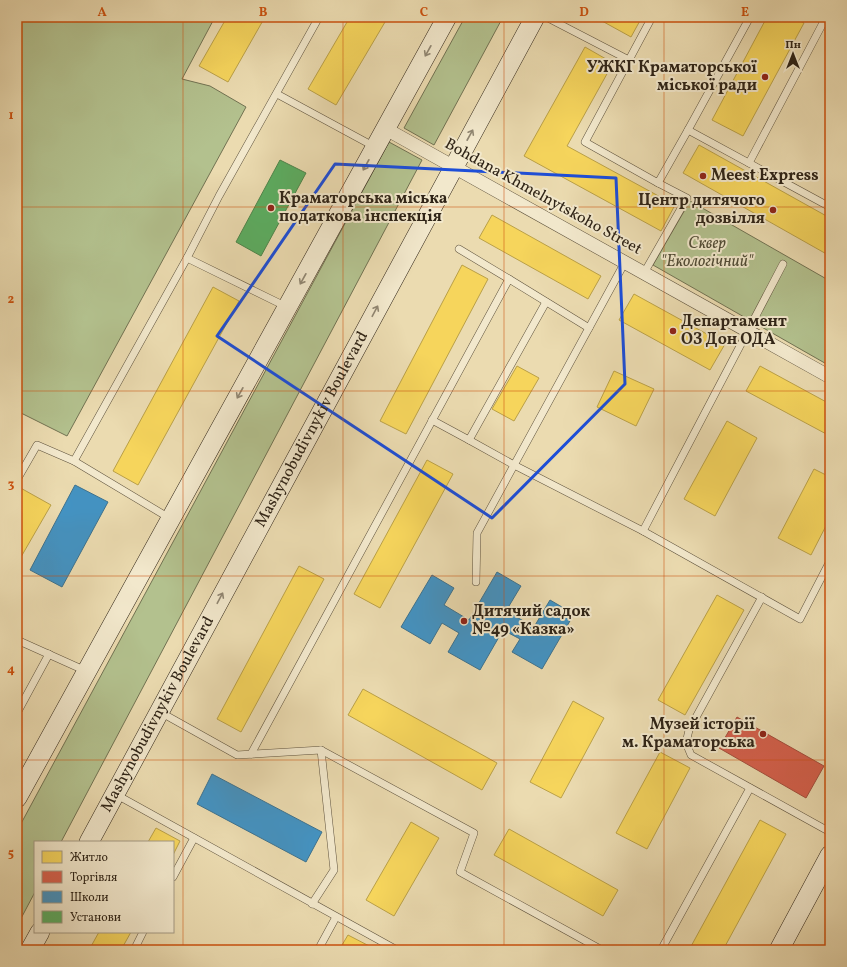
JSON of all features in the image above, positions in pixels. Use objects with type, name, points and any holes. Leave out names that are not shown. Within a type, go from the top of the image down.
[{"type":"street","points":[[17,798],[447,17]]},
{"type":"street","name":"Mashynobudivnykiv Boulevard","points":[[90,841],[535,17]]},
{"type":"street","name":"Bohdana Khmelnytskoho Street","points":[[386,129],[830,376]]},
{"type":"street","points":[[779,950],[829,861]]},
{"type":"street","points":[[30,950],[39,933]]},
{"type":"lane","points":[[74,461],[319,17]]},
{"type":"lane","points":[[546,17],[629,60]]},
{"type":"lane","points":[[644,273],[687,198],[585,142],[652,17]]},
{"type":"lane","points":[[658,183],[750,17]]},
{"type":"lane","points":[[749,163],[824,21]]},
{"type":"lane","points":[[277,94],[375,147]]},
{"type":"lane","points":[[688,130],[830,207]]},
{"type":"lane","points":[[459,249],[589,328]]},
{"type":"lane","points":[[187,258],[288,307]]},
{"type":"lane","points":[[476,582],[477,533],[625,262]]},
{"type":"lane","points":[[643,531],[747,330],[783,264]]},
{"type":"lane","points":[[251,754],[509,279]]},
{"type":"lane","points":[[469,440],[546,302]]},
{"type":"lane","points":[[432,420],[514,465],[643,531],[800,618],[830,561]]},
{"type":"lane","points":[[18,478],[37,445],[74,461],[171,519]]},
{"type":"lane","points":[[762,597],[689,730],[686,743],[691,755],[830,832]]},
{"type":"lane","points":[[17,640],[86,671]]},
{"type":"lane","points":[[17,713],[49,654]]},
{"type":"lane","points":[[159,711],[237,755],[321,750],[474,832],[460,872],[602,950]]},
{"type":"lane","points":[[312,904],[334,870],[321,750]]},
{"type":"lane","points":[[661,950],[750,788]]},
{"type":"lane","points":[[115,794],[396,950]]},
{"type":"lane","points":[[174,875],[194,838]]},
{"type":"lane","points":[[318,950],[336,917]]},
{"type":"lane","points":[[134,950],[142,933]]},
{"type":"highlighted area","points":[[335,164],[616,178],[625,384],[492,518],[217,336]]},
{"type":"green space","points":[[17,17],[215,17],[182,79],[210,86],[246,107],[67,436],[17,411]]},
{"type":"green space","points":[[465,17],[503,17],[434,145],[404,128]]},
{"type":"green space","points":[[389,142],[422,160],[62,841],[34,841],[34,894],[17,926],[17,831]]},
{"type":"green space","name":"Сквер \"Екологічний\"","points":[[690,201],[830,281],[830,366],[653,265]]},
{"type":"building: Житло","points":[[227,17],[265,17],[228,82],[199,66]]},
{"type":"building: Житло","points":[[350,17],[388,17],[336,105],[308,89]]},
{"type":"building: Житло","points":[[604,17],[642,17],[631,37],[602,21]]},
{"type":"building: Житло","points":[[767,17],[793,17],[804,23],[743,136],[712,120]]},
{"type":"building: Житло","points":[[585,47],[613,63],[567,146],[675,205],[661,231],[524,156]]},
{"type":"building: Житло","points":[[699,145],[830,218],[830,256],[683,173]]},
{"type":"building: Житло","points":[[492,215],[601,276],[588,299],[479,238]]},
{"type":"building: Житло","points":[[462,265],[488,279],[406,434],[380,421]]},
{"type":"building: Житло","points":[[213,287],[239,301],[138,485],[113,471]]},
{"type":"building: Житло","points":[[634,294],[725,344],[710,370],[619,320]]},
{"type":"building: Житло","points":[[517,366],[539,378],[514,421],[492,409]]},
{"type":"building: Житло","points":[[760,366],[830,404],[830,436],[746,391]]},
{"type":"building: Житло","points":[[614,371],[654,389],[636,426],[597,407]]},
{"type":"building: Житло","points":[[727,421],[757,438],[715,516],[684,499]]},
{"type":"building: Житло","points":[[427,460],[453,474],[380,608],[354,594]]},
{"type":"building: Житло","points":[[814,469],[830,477],[830,518],[811,555],[778,538]]},
{"type":"building: Житло","points":[[17,486],[51,505],[21,557],[17,555]]},
{"type":"building: Житло","points":[[299,566],[324,579],[241,732],[217,719]]},
{"type":"building: Житло","points":[[717,595],[744,610],[685,715],[658,700]]},
{"type":"building: Житло","points":[[445,610],[463,620],[457,629],[440,620]]},
{"type":"building: Житло","points":[[363,689],[497,763],[482,790],[348,715]]},
{"type":"building: Житло","points":[[573,701],[604,718],[561,798],[530,782]]},
{"type":"building: Житло","points":[[660,752],[690,768],[647,849],[616,833]]},
{"type":"building: Житло","points":[[760,820],[786,834],[723,950],[689,950]]},
{"type":"building: Житло","points":[[411,822],[439,838],[394,916],[366,900]]},
{"type":"building: Житло","points":[[156,828],[180,841],[174,853],[174,841],[149,841]]},
{"type":"building: Житло","points":[[509,829],[618,890],[603,916],[494,855]]},
{"type":"building: Житло","points":[[98,933],[130,933],[121,950],[89,950]]},
{"type":"building: Житло","points":[[348,935],[375,949],[375,950],[339,950]]},
{"type":"building: Торгівля","points":[[737,717],[824,766],[806,798],[719,748]]},
{"type":"building: Школи","points":[[75,485],[108,502],[62,587],[30,570]]},
{"type":"building: Школи","name":"Дитячий садок №49 «Казка»","points":[[497,572],[521,586],[506,611],[534,627],[550,600],[574,614],[542,669],[512,652],[520,639],[503,630],[480,670],[448,652],[459,633],[442,623],[430,644],[401,627],[432,575],[454,588],[444,605],[469,620]]},
{"type":"building: Школи","points":[[212,774],[322,832],[306,862],[197,804]]},
{"type":"building: Установи","name":"Краматорська міська податкова інспекція","points":[[280,160],[306,173],[261,256],[236,242]]},
{"type":"place","name":"УЖКГ Краматорської міської ради","points":[[765,77]]},
{"type":"place","name":"Meest Express","points":[[703,176]]},
{"type":"place","name":"Краматорська міська податкова інспекція","points":[[271,208]]},
{"type":"place","name":"Центр дитячого дозвілля","points":[[773,210]]},
{"type":"place","name":"Департамент ОЗ Дон ОДА","points":[[673,331]]},
{"type":"place","name":"Дитячий садок №49 «Казка»","points":[[464,621]]},
{"type":"place","name":"Музей історії м. Краматорська","points":[[763,734]]}]
